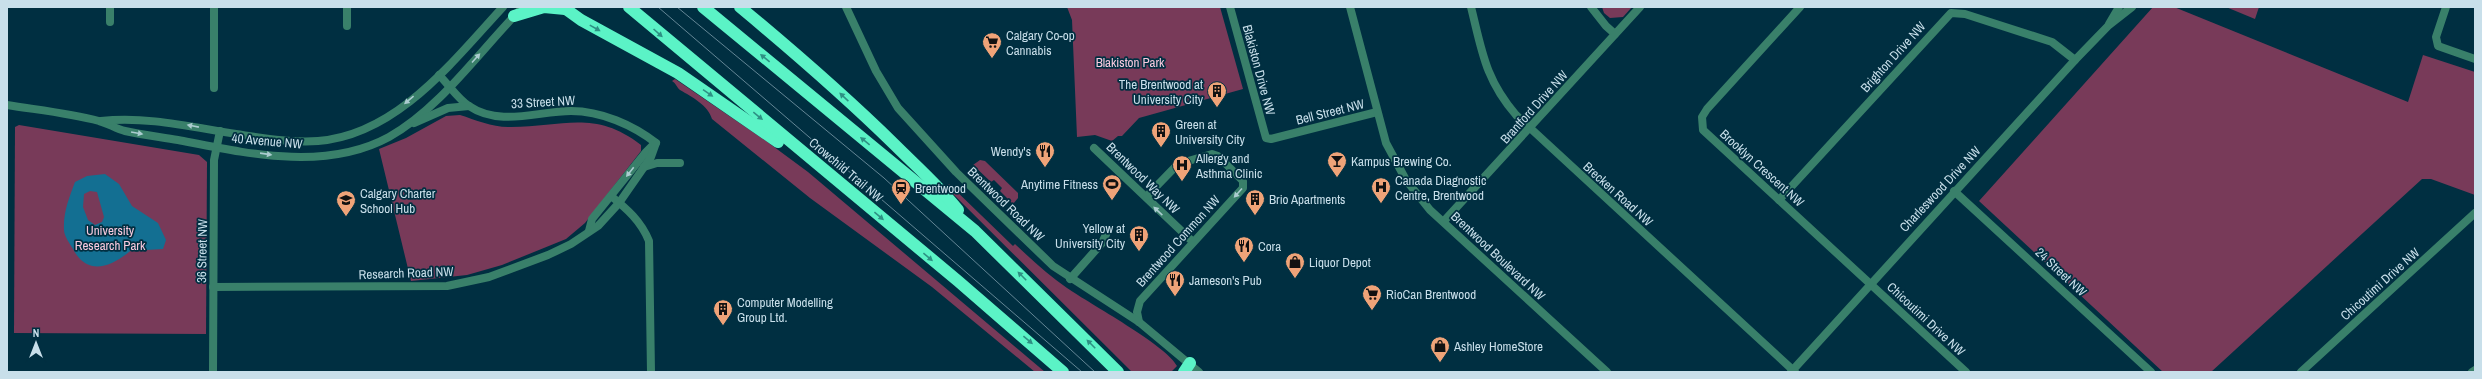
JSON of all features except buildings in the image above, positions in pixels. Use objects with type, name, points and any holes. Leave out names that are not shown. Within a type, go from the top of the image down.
[{"type":"highway","points":[[514,16],[544,7],[564,8],[678,73],[780,142],[797,148]]},
{"type":"highway","name":"Crowchild Trail NW","points":[[629,7],[958,281],[1063,372]]},
{"type":"highway","points":[[703,7],[975,231],[1118,372]]},
{"type":"highway","points":[[740,7],[815,70],[879,129],[945,193],[975,231]]},
{"type":"street","points":[[110,7],[110,22]]},
{"type":"street","points":[[214,7],[214,88]]},
{"type":"street","points":[[347,7],[347,26]]},
{"type":"street","name":"40 Avenue NW","points":[[100,121],[127,118],[150,120],[296,141],[341,137],[381,120],[439,75],[503,7]]},
{"type":"street","name":"40 Avenue NW","points":[[7,105],[100,121],[123,130],[217,148],[281,156],[325,156],[368,146],[389,138],[406,126],[450,87],[523,7]]},
{"type":"street","name":"Brentwood Road NW","points":[[846,7],[876,71],[898,108],[911,126],[1019,234],[1070,279],[1139,322],[1187,368],[1200,372]]},
{"type":"street","name":"Blakiston Drive NW","points":[[1230,7],[1266,138]]},
{"type":"street","name":"Brentwood Boulevard NW","points":[[1350,7],[1386,143],[1396,164],[1418,196],[1444,222],[1607,372]]},
{"type":"street","name":"Brecken Road NW","points":[[1471,7],[1491,78],[1499,95],[1530,129],[1793,371]]},
{"type":"street","points":[[1592,7],[1606,26],[1615,34]]},
{"type":"street","name":"Brantford Drive NW","points":[[1444,222],[1640,7]]},
{"type":"street","name":"Brooklyn Crescent NW","points":[[1800,7],[1707,108],[1702,121],[1706,134],[1870,284]]},
{"type":"street","name":"Charleswood Drive NW","points":[[2109,25],[2119,7]]},
{"type":"street","name":"Charleswood Drive NW","points":[[1793,371],[1954,191],[2075,60],[2109,25],[2132,7]]},
{"type":"street","points":[[2446,7],[2436,37],[2438,46],[2475,59]]},
{"type":"street","name":"Brighton Drive NW","points":[[1779,200],[1951,13],[1965,14],[2052,42],[2075,60]]},
{"type":"street","name":"33 Street NW","points":[[439,75],[469,106],[494,115],[509,117],[558,111],[588,113],[616,121],[641,132],[656,143]]},
{"type":"street","points":[[406,126],[448,108],[469,106]]},
{"type":"street","name":"Bell Street NW","points":[[1266,138],[1271,139],[1377,112]]},
{"type":"street","name":"36 Street NW","points":[[213,372],[214,160],[220,131]]},
{"type":"street","points":[[589,231],[592,219],[646,152],[656,143]]},
{"type":"street","name":"Research Road NW","points":[[213,287],[447,286],[489,277],[548,255],[571,244],[598,226],[619,203],[652,156],[656,143]]},
{"type":"street","name":"Brentwood Way NW","points":[[1094,148],[1147,196],[1150,203],[1193,242]]},
{"type":"street","name":"Brentwood Common NW","points":[[1139,322],[1137,312],[1140,301],[1243,188],[1242,177],[1218,156],[1212,154],[1178,164],[1147,196]]},
{"type":"street","points":[[644,167],[657,163],[680,163]]},
{"type":"street","name":"24 Street NW","points":[[1954,191],[2151,372]]},
{"type":"street","points":[[611,196],[644,228],[649,241],[651,372]]},
{"type":"street","name":"Chicoutimi Drive NW","points":[[2301,372],[2475,214]]},
{"type":"street","points":[[1070,279],[1102,243],[1108,230]]},
{"type":"street","name":"Chicoutimi Drive NW","points":[[1870,284],[1966,372]]},
{"type":"green space","name":"Blakiston Park","points":[[1067,7],[1220,7],[1243,89],[1139,118],[1122,136],[1118,136],[1112,141],[1095,135],[1077,137],[1072,20]]},
{"type":"green space","points":[[1602,7],[1632,7],[1623,17],[1610,18],[1604,13]]},
{"type":"green space","points":[[2153,7],[2174,7],[2408,102],[2423,55],[2475,72],[2475,195],[2431,179],[2422,179],[2211,372],[2163,372],[1979,201]]},
{"type":"green space","points":[[2226,7],[2259,7],[2255,19]]},
{"type":"green space","points":[[675,79],[766,141],[808,172],[1045,372],[1035,372],[932,287],[810,198],[712,119],[710,114],[703,106],[679,89],[672,81]]},
{"type":"green space","points":[[460,115],[485,123],[505,127],[578,122],[593,123],[608,127],[624,134],[641,145],[641,151],[585,223],[566,239],[502,265],[467,275],[411,281],[379,149],[406,138],[446,116]]},
{"type":"green space","name":"University Research Park","points":[[19,125],[199,155],[207,162],[206,334],[14,333],[15,127]]},
{"type":"green space","points":[[980,160],[985,161],[1018,193],[1018,198],[1013,204],[1000,191],[1002,188],[994,180],[991,182],[973,165]]},
{"type":"green space","points":[[949,184],[1013,246],[1015,244],[1047,273],[1067,288],[1143,336],[1170,357],[1177,366],[1171,372],[1132,372],[946,187]]},
{"type":"water","points":[[105,174],[119,184],[132,206],[158,223],[166,240],[163,249],[146,250],[137,245],[121,258],[104,266],[87,264],[80,259],[65,235],[64,218],[75,182],[87,176]],"holes":[[[90,191],[97,192],[104,217],[102,222],[95,225],[88,220],[83,207],[84,194]]]},
{"type":"tram line","points":[[658,7],[1082,372]]},
{"type":"tram line","points":[[677,7],[884,178],[1095,372]]},
{"type":"place","name":"Calgary Co-op Cannabis","points":[[992,59]]},
{"type":"place","name":"The Brentwood at University City","points":[[1217,108]]},
{"type":"place","name":"Green at University City","points":[[1161,148]]},
{"type":"place","name":"Wendy's","points":[[1045,168]]},
{"type":"place","name":"Kampus Brewing Co.","points":[[1337,178]]},
{"type":"place","name":"Allergy and Asthma Clinic","points":[[1182,182]]},
{"type":"place","name":"Anytime Fitness","points":[[1112,201]]},
{"type":"place","name":"Canada Diagnostic Centre, Brentwood","points":[[1381,204]]},
{"type":"place","name":"Brentwood","points":[[901,205]]},
{"type":"place","name":"Brio Apartments","points":[[1255,216]]},
{"type":"place","name":"Calgary Charter School Hub","points":[[346,217]]},
{"type":"place","name":"Yellow at University City","points":[[1139,252]]},
{"type":"place","name":"Cora","points":[[1244,263]]},
{"type":"place","name":"Liquor Depot","points":[[1295,279]]},
{"type":"place","name":"Jameson's Pub","points":[[1175,297]]},
{"type":"place","name":"RioCan Brentwood","points":[[1372,311]]},
{"type":"place","name":"Computer Modelling Group Ltd.","points":[[723,326]]},
{"type":"place","name":"Ashley HomeStore","points":[[1440,363]]}]
